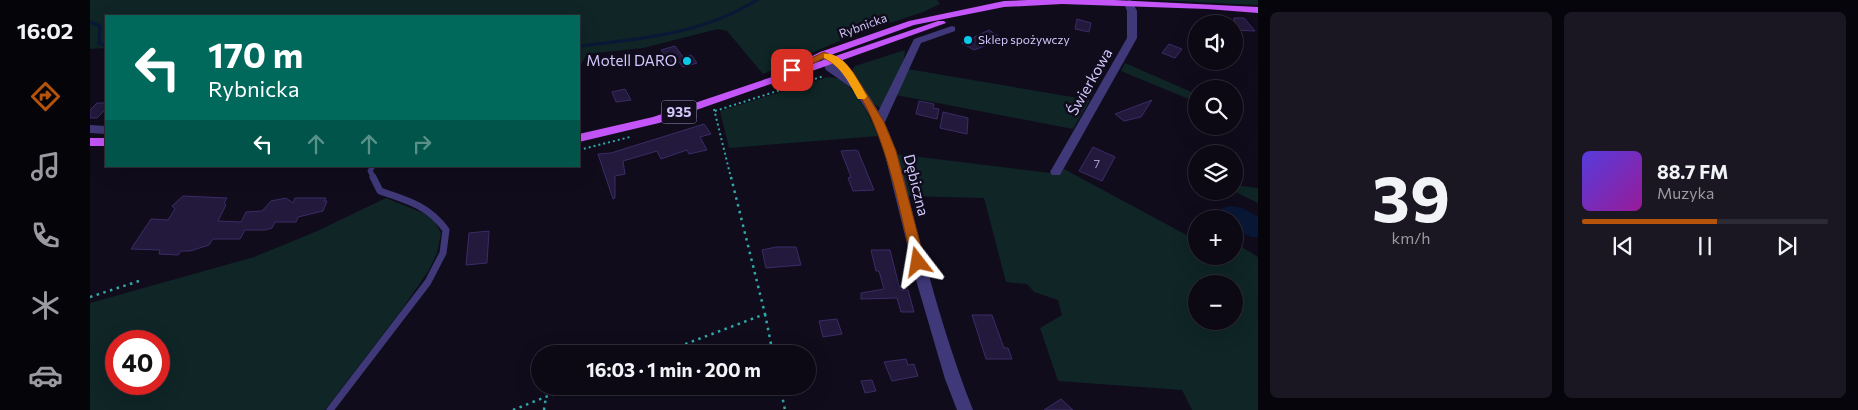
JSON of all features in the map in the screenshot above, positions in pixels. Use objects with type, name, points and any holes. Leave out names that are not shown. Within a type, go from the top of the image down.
[{"type":"main road","name":"Rybnicka","points":[[580,138],[648,122],[709,102],[941,19],[1021,2],[1110,1],[1258,10]]},
{"type":"main road","points":[[90,142],[105,142]]},
{"type":"street","name":"Świerkowa","points":[[1056,172],[1132,38],[1132,11],[1129,3]]},
{"type":"street","points":[[879,122],[917,41],[952,29],[941,19]]},
{"type":"street","name":"Dębiczna","points":[[829,59],[840,77],[857,89],[879,122],[890,151],[923,280],[953,379],[965,410]]},
{"type":"street","points":[[90,129],[105,130]]},
{"type":"lane","points":[[330,410],[428,282],[443,253],[446,230],[437,215],[418,204],[380,191],[370,172],[372,167]]},
{"type":"path","points":[[709,102],[716,111],[771,345]]},
{"type":"path","points":[[90,297],[139,281]]},
{"type":"path","points":[[683,345],[764,314]]},
{"type":"path","points":[[782,395],[785,410]]},
{"type":"path","points":[[513,410],[546,396]]},
{"type":"path","points":[[544,410],[546,396]]},
{"type":"green space","points":[[90,0],[937,0],[940,4],[923,12],[851,36],[763,74],[727,31],[718,29],[643,48],[587,54],[580,66],[580,15],[105,15],[105,48],[90,49]]},
{"type":"green space","points":[[1157,0],[1258,0],[1258,5]]},
{"type":"green space","points":[[905,50],[903,67],[881,109],[870,101],[851,72],[855,66]]},
{"type":"green space","points":[[1125,63],[1188,91],[1188,99],[1121,71]]},
{"type":"green space","points":[[908,69],[1090,100],[1073,129],[896,95]]},
{"type":"green space","points":[[828,77],[842,81],[849,86],[867,112],[878,136],[729,148],[720,111]]},
{"type":"green space","points":[[895,154],[1058,174],[1064,169],[1188,236],[1188,265],[1243,265],[1243,248],[1258,257],[1258,410],[1192,410],[1182,390],[1058,381],[1040,328],[1062,315],[1058,300],[1034,292],[1027,284],[1006,282],[984,198],[907,196]]},
{"type":"green space","points":[[1243,186],[1258,188],[1258,203],[1243,196]]},
{"type":"green space","points":[[386,198],[433,217],[441,233],[437,253],[429,270],[403,308],[325,410],[90,410],[90,303],[254,257],[315,232]]},
{"type":"water","points":[[1231,206],[1242,208],[1258,217],[1258,237],[1251,237],[1243,233],[1243,210],[1222,210],[1222,208]]},
{"type":"building","points":[[1243,18],[1244,18],[1255,31],[1243,30]]},
{"type":"building","points":[[1077,19],[1091,23],[1089,32],[1075,29]]},
{"type":"building","points":[[989,30],[1003,39],[974,50],[962,43]]},
{"type":"building","points":[[1169,44],[1182,49],[1175,58],[1162,53]]},
{"type":"building","points":[[675,46],[683,57],[691,55],[697,63],[683,67],[679,62],[673,64],[661,50]]},
{"type":"building","points":[[625,89],[631,100],[616,102],[612,92]]},
{"type":"building","points":[[1152,100],[1141,117],[1124,121],[1115,114]]},
{"type":"building","points":[[919,101],[934,104],[933,108],[939,109],[937,119],[916,114]]},
{"type":"building","points":[[97,103],[105,103],[105,110],[97,118],[90,118],[90,110]]},
{"type":"building","points":[[943,112],[968,118],[967,134],[940,128]]},
{"type":"building","points":[[704,124],[711,134],[700,137],[707,150],[689,154],[687,150],[661,159],[657,151],[623,161],[625,174],[615,176],[615,198],[613,199],[598,154],[611,153]]},
{"type":"building","points":[[1093,147],[1115,157],[1102,181],[1079,171]]},
{"type":"building","points":[[841,151],[858,151],[874,190],[853,191],[848,178],[851,177]]},
{"type":"building","points":[[183,196],[227,198],[224,203],[226,205],[218,221],[241,222],[246,212],[262,211],[271,201],[286,198],[293,203],[295,198],[326,198],[324,201],[327,201],[323,211],[298,217],[296,222],[275,222],[272,228],[265,230],[245,230],[240,239],[213,239],[209,245],[190,251],[181,251],[178,255],[159,254],[160,250],[131,249],[151,219],[168,220],[175,209],[172,206]]},
{"type":"building","points":[[489,231],[487,263],[466,265],[469,233]]},
{"type":"building","points":[[776,247],[796,247],[801,265],[766,268],[762,250]]},
{"type":"building","points":[[871,250],[890,250],[900,290],[908,290],[914,312],[901,312],[897,298],[861,299],[861,293],[884,289],[879,271],[876,271]]},
{"type":"building","points":[[972,315],[992,315],[1004,348],[1008,348],[1012,359],[986,359]]},
{"type":"building","points":[[837,319],[842,334],[823,337],[819,321]]},
{"type":"building","points":[[906,359],[908,365],[914,364],[918,376],[892,381],[884,362]]},
{"type":"building","points":[[872,380],[876,391],[865,393],[861,381]]},
{"type":"building","points":[[1061,399],[1073,410],[1044,410]]},
{"type":"waterway","points":[[580,46],[626,41],[693,28],[715,21],[757,0]]},
{"type":"waterway","points":[[90,22],[100,26],[99,43],[105,46]]},
{"type":"slow traffic","points":[[828,56],[836,60],[850,75],[862,96]]},
{"type":"place","name":"Sklep spożywczy","points":[[968,40]]},
{"type":"place","name":"Motell DARO","points":[[687,61]]},
{"type":"route","points":[[792,70],[824,54],[836,60],[850,75],[879,122],[890,151],[918,262]]}]
